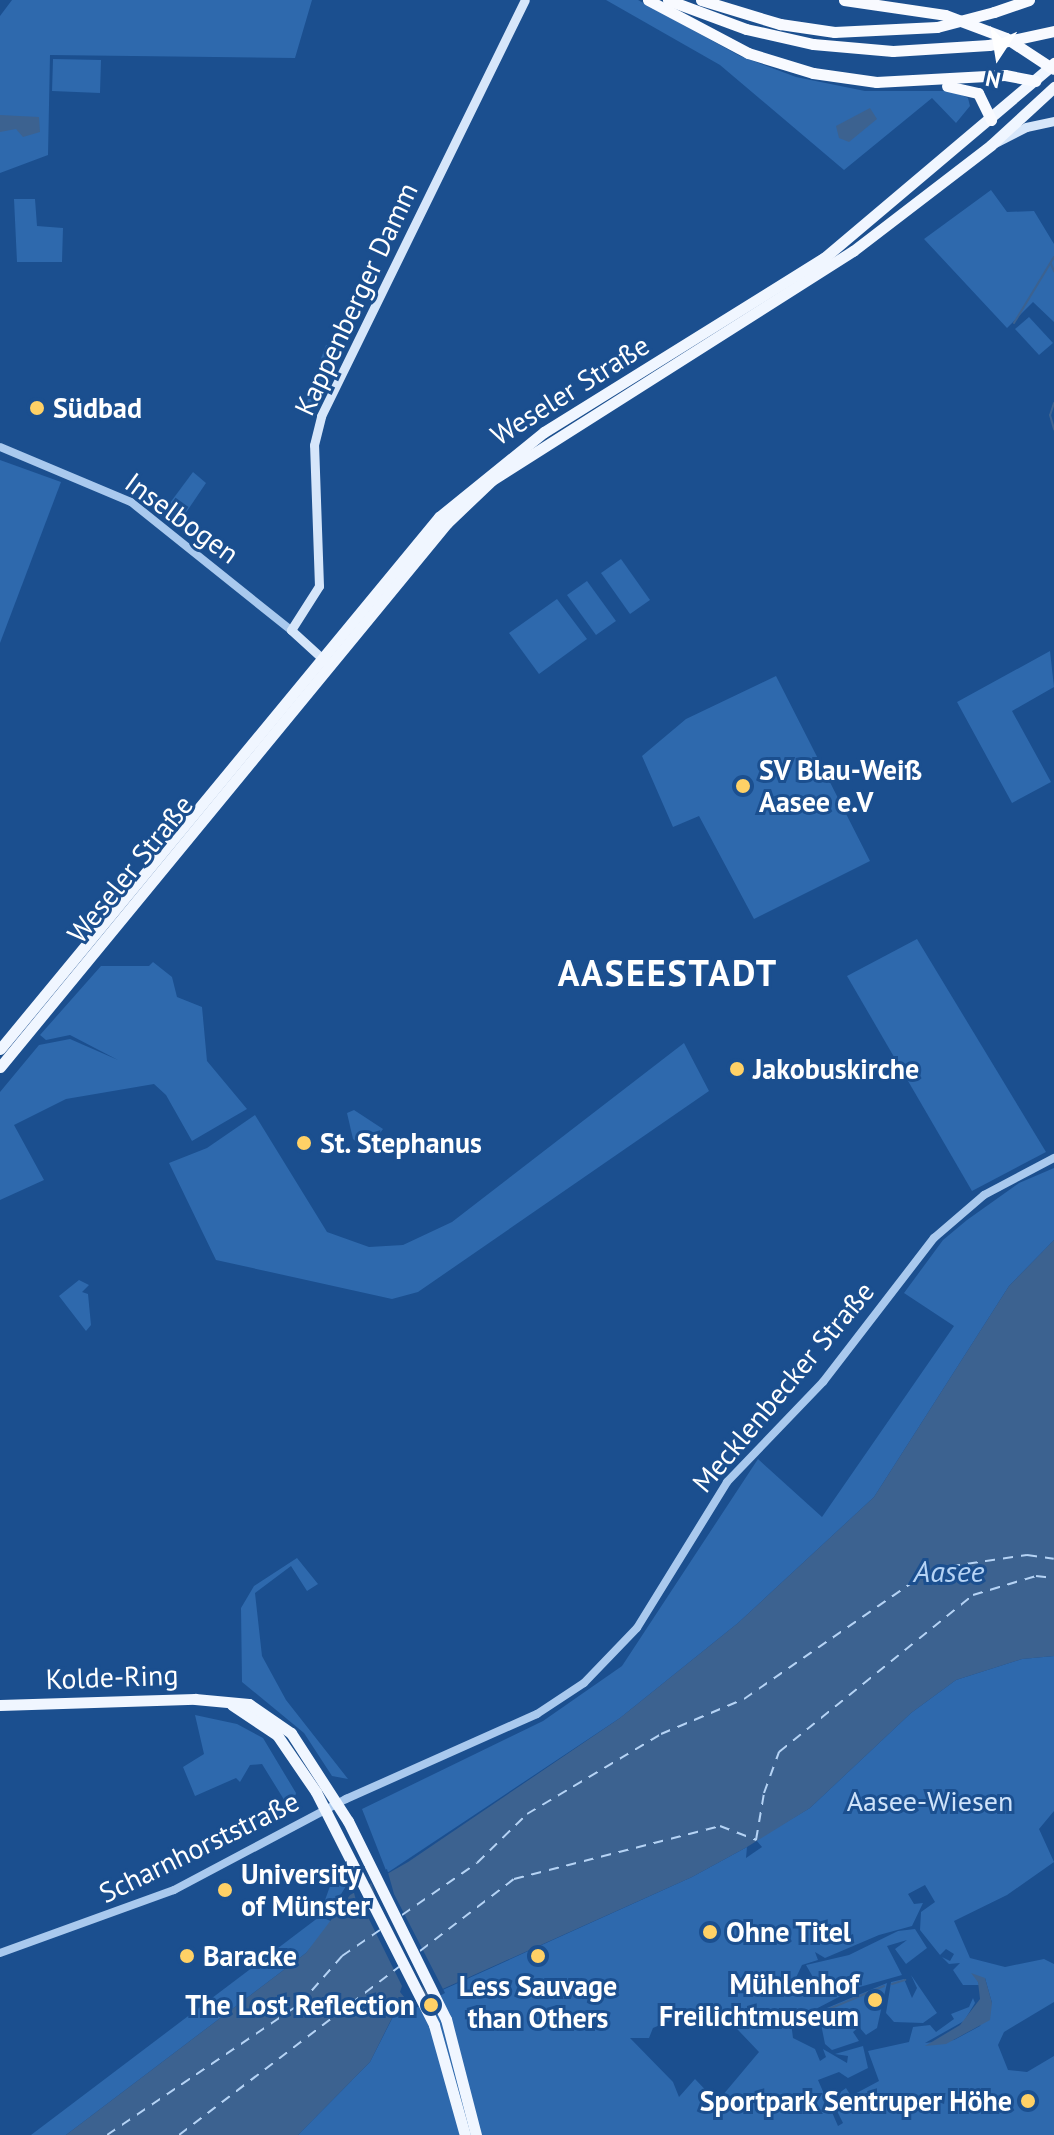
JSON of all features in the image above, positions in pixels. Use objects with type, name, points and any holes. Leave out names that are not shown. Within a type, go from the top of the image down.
[{"type":"highway","points":[[648,0],[767,61],[853,80],[919,82],[1005,75],[1035,81]]},
{"type":"highway","points":[[668,0],[746,29],[813,44],[893,51],[989,45],[1054,31]]},
{"type":"highway","points":[[701,0],[780,24],[834,32],[937,27],[1029,0]]},
{"type":"highway","points":[[844,0],[912,7],[962,20],[1006,38],[1053,66]]},
{"type":"highway","points":[[919,82],[978,93],[991,120]]},
{"type":"main road","name":"Kappenberger Damm","points":[[291,630],[319,586],[314,445],[321,416],[525,0]]},
{"type":"main road","name":"Weseler Straße","points":[[0,1049],[319,656],[439,517],[496,466],[824,258],[1053,66]]},
{"type":"main road","points":[[1035,81],[1053,90]]},
{"type":"main road","name":"Weseler Straße","points":[[0,1067],[447,523],[492,480],[560,433],[746,323],[896,220],[991,145],[1053,90]]},
{"type":"main road","points":[[991,145],[1026,127],[1054,121]]},
{"type":"main road","points":[[885,208],[896,220]]},
{"type":"main road","name":"Inselbogen","points":[[291,630],[319,656]]},
{"type":"main road","points":[[319,656],[329,665]]},
{"type":"main road","points":[[225,1701],[277,1735],[326,1811],[431,2020],[451,2073],[465,2135]]},
{"type":"main road","name":"Kolde-Ring","points":[[0,1705],[225,1701],[249,1704],[291,1733],[338,1804],[444,2013],[464,2073],[476,2135]]},
{"type":"street","name":"Inselbogen","points":[[0,447],[131,502],[291,630]]},
{"type":"street","name":"Mecklenbecker Straße","points":[[326,1811],[537,1714],[602,1667],[649,1611],[727,1482],[823,1382],[934,1238],[984,1195],[1054,1158]]},
{"type":"street","name":"Scharnhorststraße","points":[[0,1953],[160,1896],[326,1811]]},
{"type":"green space","points":[[12,0],[312,0],[295,58],[50,55],[48,155],[0,173],[0,16]]},
{"type":"green space","points":[[606,0],[638,0],[740,56],[796,77],[865,91],[954,91],[968,98],[970,106],[956,123],[932,98],[844,170],[720,65]]},
{"type":"green space","points":[[53,59],[101,60],[100,93],[52,91]]},
{"type":"green space","points":[[991,190],[1007,212],[1034,211],[1054,244],[1054,322],[1033,302],[1007,328],[924,239]]},
{"type":"green space","points":[[14,199],[35,199],[37,226],[63,228],[62,262],[17,262]]},
{"type":"green space","points":[[1029,317],[1053,343],[1039,355],[1015,329]]},
{"type":"green space","points":[[326,345],[338,352],[313,408],[307,405],[309,391]]},
{"type":"green space","points":[[0,460],[61,482],[0,643]]},
{"type":"green space","points":[[193,472],[206,483],[179,523],[164,511]]},
{"type":"green space","points":[[621,559],[650,600],[630,614],[601,573]]},
{"type":"green space","points":[[587,581],[616,621],[596,635],[567,595]]},
{"type":"green space","points":[[557,599],[587,639],[539,674],[509,633]]},
{"type":"green space","points":[[1050,651],[1054,687],[1012,711],[1051,782],[1012,803],[957,702]]},
{"type":"green space","name":"SV Blau-Weiß Aasee e.V","points":[[776,676],[870,861],[754,919],[699,816],[673,827],[642,756],[686,719]]},
{"type":"green space","points":[[917,939],[1046,1152],[972,1191],[847,976]]},
{"type":"green space","points":[[153,962],[172,977],[177,997],[202,1007],[207,1061],[247,1109],[192,1141],[166,1095],[154,1084],[66,1099],[14,1125],[44,1180],[0,1200],[0,1092],[39,1045],[70,1039],[118,1060],[70,1035],[46,1040],[40,1035],[101,966],[149,966]]},
{"type":"green space","points":[[684,1043],[709,1091],[418,1292],[392,1299],[216,1260],[169,1163],[207,1148],[255,1115],[327,1232],[369,1247],[403,1245],[452,1222]]},
{"type":"green space","points":[[354,1110],[383,1129],[367,1150],[353,1139],[347,1113]]},
{"type":"green space","points":[[1054,1168],[1054,1240],[1009,1286],[874,1497],[738,1623],[620,1718],[387,1873],[362,1809],[543,1721],[622,1666],[758,1459],[822,1517],[954,1326],[904,1293],[943,1240],[967,1220],[1019,1183]]},
{"type":"green space","points":[[79,1280],[89,1285],[82,1292],[88,1294],[91,1325],[86,1331],[59,1296]]},
{"type":"green space","points":[[297,1558],[318,1584],[307,1591],[291,1566],[255,1593],[262,1656],[286,1700],[348,1779],[332,1776],[304,1733],[242,1682],[241,1608],[254,1586]]},
{"type":"green space","name":"Aasee-Wiesen","points":[[1054,1656],[1054,1811],[1039,1829],[1054,1862],[1007,1895],[954,1921],[970,1958],[1005,1967],[1044,1959],[1054,1964],[1054,2002],[1004,2032],[998,2045],[1008,2070],[1027,2072],[1054,2056],[1054,2135],[298,2135],[370,2062],[396,2011],[692,1877],[747,1847],[746,1858],[762,1847],[756,1840],[810,1808],[911,1713],[956,1680],[1022,1659]],"holes":[[[925,1885],[935,1902],[921,1912],[920,1930],[940,1955],[946,1949],[954,1954],[950,1961],[942,1957],[949,1964],[960,1963],[953,1970],[963,1985],[979,1985],[977,1979],[985,1978],[992,2003],[980,2026],[954,2040],[925,2043],[964,2021],[975,2003],[973,1998],[969,2007],[951,2014],[954,2019],[936,2032],[930,2025],[913,2027],[909,2042],[868,2051],[879,2081],[851,2096],[846,2088],[831,2099],[843,2123],[838,2126],[818,2080],[839,2072],[848,2078],[868,2068],[863,2046],[835,2054],[848,2056],[847,2063],[823,2049],[826,2057],[820,2061],[815,2049],[793,2038],[791,2022],[856,1988],[902,1975],[887,1946],[907,1940],[895,1949],[906,1964],[927,1948],[915,1929],[898,1931],[849,1955],[806,1965],[814,1979],[802,1994],[792,1986],[802,1965],[818,1960],[815,1952],[825,1958],[879,1935],[912,1926],[923,1903],[914,1904],[908,1894]],[[720,2011],[759,2052],[717,2102],[695,2079],[679,2097],[673,2082],[630,2038],[649,2038],[653,2028],[690,2012]]]},
{"type":"green space","points":[[195,1715],[237,1724],[263,1738],[296,1793],[291,1811],[262,1764],[250,1765],[240,1782],[236,1778],[195,1796],[183,1767],[204,1754]]},
{"type":"green space","points":[[335,1872],[346,1886],[326,1919],[333,1922],[306,1953],[66,2135],[31,2135],[319,1917]]},
{"type":"green space","points":[[911,1975],[937,2013],[923,2023],[894,2022],[886,2013],[891,1982],[904,1979],[912,1998],[917,1988]]},
{"type":"green space","points":[[887,1983],[877,2028],[866,2035],[859,2027],[853,2032],[859,2041],[832,2050],[825,2044],[820,2019],[810,2015]]},
{"type":"water","points":[[870,108],[877,119],[849,142],[839,138],[836,126]]},
{"type":"water","points":[[0,115],[39,117],[40,132],[23,137],[16,129],[0,132]]},
{"type":"water","name":"Aasee","points":[[1054,1240],[1054,1656],[1022,1659],[956,1680],[911,1713],[810,1808],[747,1847],[692,1877],[396,2010],[370,2062],[298,2135],[66,2135],[306,1953],[350,1895],[408,1862],[620,1718],[738,1623],[874,1497],[1009,1286]]},
{"type":"water","points":[[971,1973],[985,1978],[992,2003],[990,2020],[946,2044],[925,2046],[960,2025],[980,1999],[978,1982]]},
{"type":"pier","points":[[387,1869],[394,1894],[445,1993],[432,2000],[421,1985],[427,2002],[414,2009],[400,1992],[402,1986],[364,1909],[358,1908],[353,1889],[366,1881],[375,1895],[370,1879]]},
{"type":"waterway","points":[[1014,323],[1054,257]]},
{"type":"waterway","points":[[1051,264],[1054,271]]},
{"type":"waterway","points":[[1054,403],[1050,415],[1054,429]]},
{"type":"waterway","points":[[892,1984],[905,1980]]},
{"type":"waterway","points":[[812,2016],[884,1986]]},
{"type":"ferry route","points":[[402,1915],[477,1863],[527,1814],[661,1734],[744,1699],[932,1569],[1027,1555],[1054,1559]]},
{"type":"ferry route","points":[[420,1951],[514,1879],[720,1826],[756,1840],[764,1793],[779,1752],[973,1595],[1036,1576],[1054,1578]]},
{"type":"ferry route","points":[[107,2135],[300,2004],[342,1956],[380,1930]]},
{"type":"ferry route","points":[[179,2135],[399,1967]]},
{"type":"place","name":"Südbad","points":[[37,408]]},
{"type":"place","name":"SV Blau-Weiß Aasee e.V","points":[[743,786]]},
{"type":"place","name":"Jakobuskirche","points":[[737,1069]]},
{"type":"place","name":"St. Stephanus","points":[[304,1143]]},
{"type":"place","name":"University of Münster","points":[[225,1890]]},
{"type":"place","name":"Ohne Titel","points":[[710,1932]]},
{"type":"place","name":"Baracke","points":[[187,1956]]},
{"type":"place","name":"Less Sauvage than Others","points":[[538,1956]]},
{"type":"place","name":"Mühlenhof Freilichtmuseum","points":[[875,2000]]},
{"type":"place","name":"The Lost Reflection","points":[[431,2005]]},
{"type":"place","name":"Sportpark Sentruper Höhe","points":[[1028,2101]]},
{"type":"district","name":"AASEESTADT","points":[[668,973]]}]
